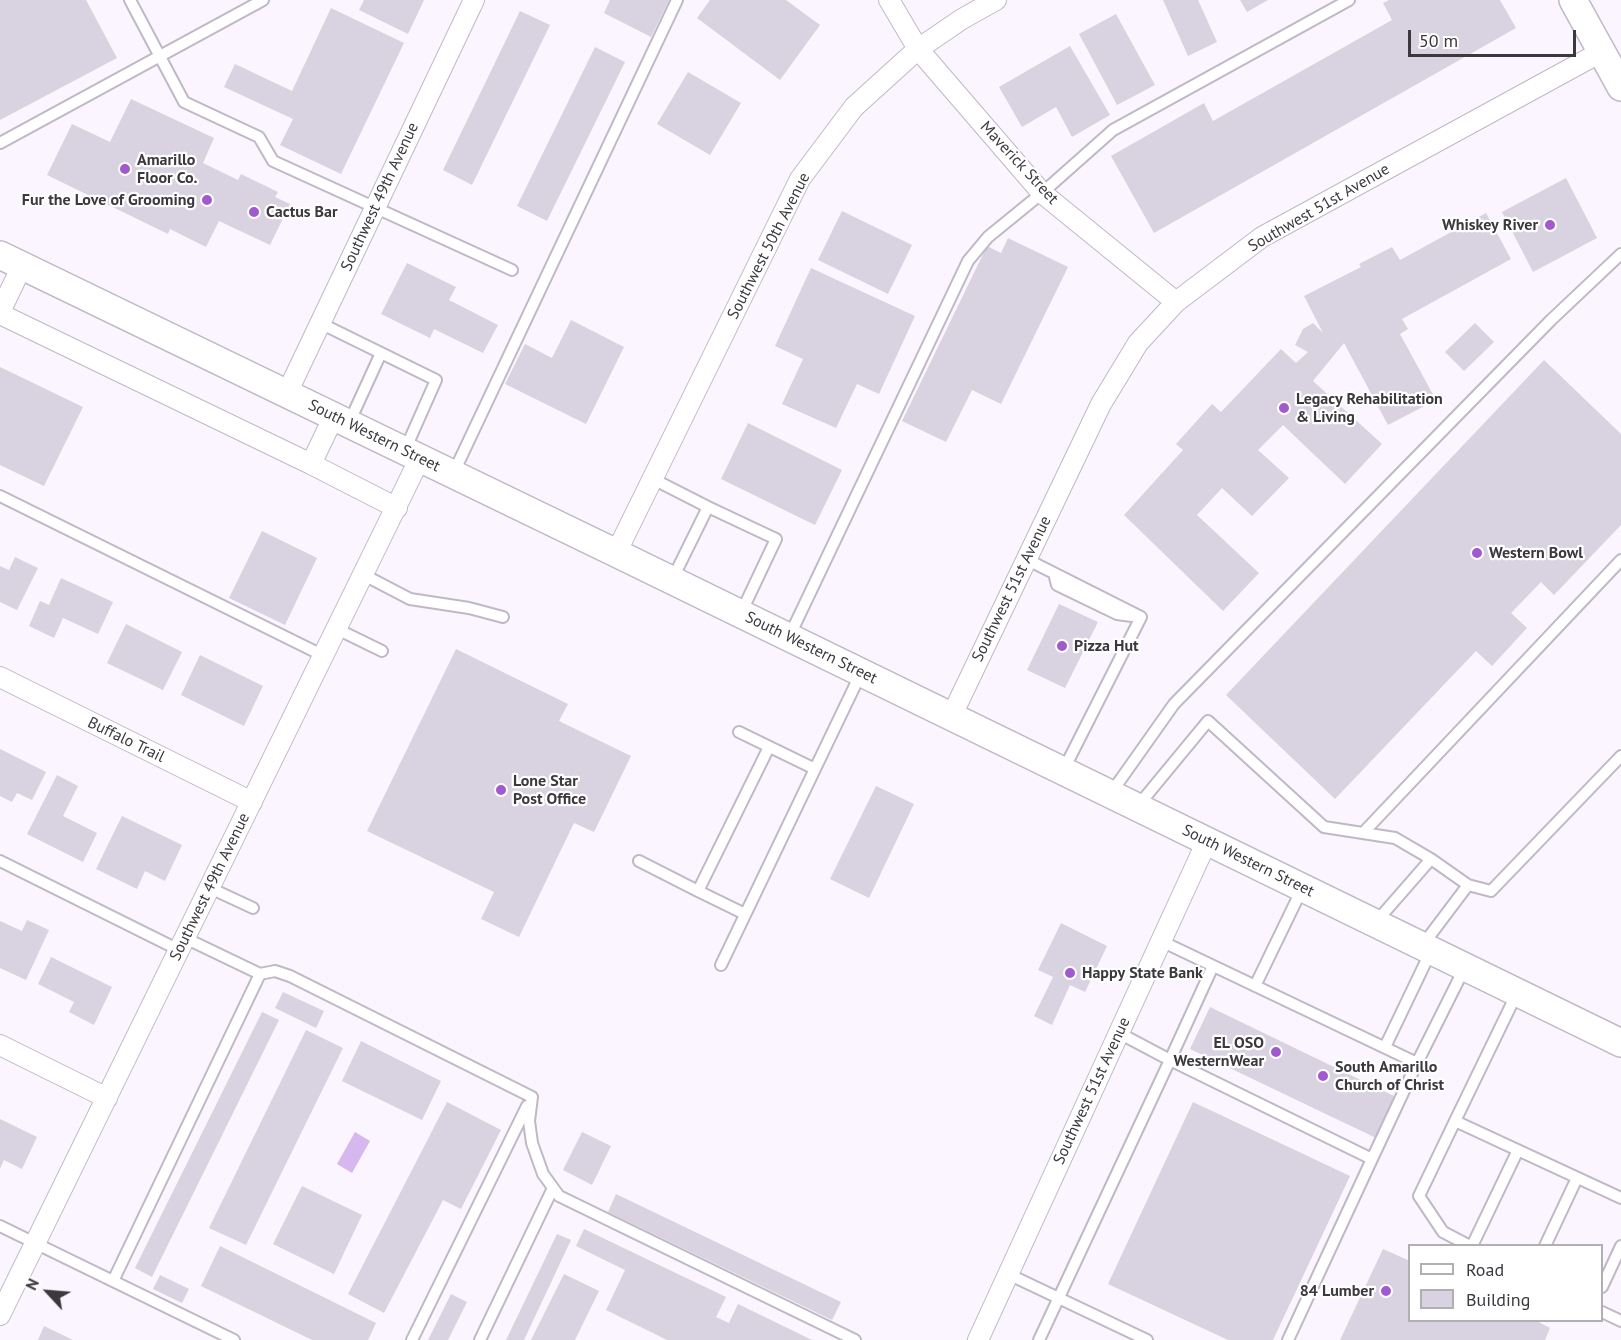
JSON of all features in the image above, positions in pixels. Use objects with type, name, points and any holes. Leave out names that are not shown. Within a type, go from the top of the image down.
[{"type":"main road","points":[[1573,0],[1621,87]]},
{"type":"main road","name":"South Western Street","points":[[11,260],[1621,1043]]},
{"type":"street","name":"Southwest 49th Avenue","points":[[287,393],[474,0]]},
{"type":"street","name":"Maverick Street","points":[[889,0],[918,49],[1042,193],[1176,302]]},
{"type":"street","name":"Southwest 50th Avenue","points":[[616,553],[800,179],[854,107],[918,49],[962,19],[996,0]]},
{"type":"street","name":"Southwest 51st Avenue","points":[[951,717],[1101,404],[1138,343],[1176,302],[1262,237],[1601,52]]},
{"type":"street","points":[[11,260],[0,313],[397,508]]},
{"type":"street","points":[[311,464],[341,420]]},
{"type":"street","name":"Southwest 49th Avenue","points":[[0,1315],[397,508],[413,454]]},
{"type":"street","name":"Buffalo Trail","points":[[0,677],[252,802]]},
{"type":"street","name":"Southwest 51st Avenue","points":[[978,1340],[1207,841]]},
{"type":"street","points":[[0,1045],[107,1098]]},
{"type":"lane","points":[[129,0],[184,102],[259,137],[273,161],[512,270]]},
{"type":"lane","points":[[0,143],[262,0]]},
{"type":"lane","points":[[453,474],[677,0]]},
{"type":"lane","points":[[789,638],[968,261],[987,237],[1042,193],[1113,129],[1348,0]]},
{"type":"lane","points":[[1110,794],[1174,704],[1551,320],[1621,254]]},
{"type":"lane","points":[[320,322],[436,380],[413,454]]},
{"type":"lane","points":[[341,420],[381,353]]},
{"type":"lane","points":[[653,479],[776,539],[740,614]]},
{"type":"lane","points":[[0,496],[324,657]]},
{"type":"lane","points":[[672,580],[708,507]]},
{"type":"lane","points":[[1026,559],[1141,617],[1063,771]]},
{"type":"lane","points":[[1363,833],[1621,560]]},
{"type":"lane","points":[[364,576],[410,599],[470,608],[503,617]]},
{"type":"lane","points":[[337,629],[382,651]]},
{"type":"lane","points":[[721,965],[861,673]]},
{"type":"lane","points":[[1137,807],[1208,721],[1324,827],[1395,838],[1431,859],[1468,885],[1491,891],[1621,756]]},
{"type":"lane","points":[[739,732],[815,769]]},
{"type":"lane","points":[[698,891],[769,747]]},
{"type":"lane","points":[[1375,923],[1431,859]]},
{"type":"lane","points":[[0,861],[182,944],[260,974],[275,971],[290,976],[532,1097]]},
{"type":"lane","points":[[639,861],[745,914]]},
{"type":"lane","points":[[1385,1047],[1426,948],[1468,885]]},
{"type":"lane","points":[[210,888],[253,908]]},
{"type":"lane","points":[[1255,986],[1302,888]]},
{"type":"lane","points":[[1161,941],[1417,1063]]},
{"type":"lane","points":[[1039,1340],[1213,966]]},
{"type":"lane","points":[[1288,1340],[1417,1063],[1465,967]]},
{"type":"lane","points":[[113,1281],[260,974]]},
{"type":"lane","points":[[1469,1244],[1443,1232],[1419,1196],[1518,993]]},
{"type":"lane","points":[[1119,1033],[1372,1159]]},
{"type":"lane","points":[[532,1097],[529,1121],[532,1143],[543,1174],[559,1196],[855,1340]]},
{"type":"lane","points":[[412,1340],[532,1097]]},
{"type":"lane","points":[[1455,1121],[1621,1198]]},
{"type":"lane","points":[[1471,1244],[1518,1150]]},
{"type":"lane","points":[[1545,1244],[1577,1178]]},
{"type":"lane","points":[[480,1340],[553,1188]]},
{"type":"lane","points":[[0,1226],[234,1340]]},
{"type":"lane","points":[[1603,1285],[1621,1246]]},
{"type":"lane","points":[[1008,1274],[1147,1340]]},
{"type":"lane","points":[[1603,1312],[1621,1321]]},
{"type":"shaded area","points":[[355,1132],[370,1141],[352,1173],[337,1164]]},
{"type":"building","points":[[0,0],[86,0],[117,58],[0,120]]},
{"type":"building","points":[[364,0],[424,0],[408,34],[359,10]]},
{"type":"building","points":[[610,0],[669,0],[651,37],[604,13]]},
{"type":"building","points":[[710,0],[786,0],[820,25],[780,80],[697,18]]},
{"type":"building","points":[[1163,0],[1198,0],[1217,42],[1188,56]]},
{"type":"building","points":[[1240,0],[1268,0],[1247,12]]},
{"type":"building","points":[[1389,0],[1500,0],[1516,28],[1154,233],[1111,156],[1204,103],[1213,121],[1392,20],[1383,3]]},
{"type":"building","points":[[331,8],[404,43],[341,174],[280,145],[293,119],[224,87],[235,64],[292,91]]},
{"type":"building","points":[[520,11],[550,25],[472,185],[443,170]]},
{"type":"building","points":[[1116,14],[1155,85],[1117,105],[1079,34]]},
{"type":"building","points":[[1070,46],[1110,115],[1072,137],[1056,107],[1022,127],[999,87]]},
{"type":"building","points":[[595,47],[625,62],[547,221],[517,206]]},
{"type":"building","points":[[688,72],[741,103],[710,155],[657,124]]},
{"type":"building","name":"Amarillo Floor Co.","points":[[131,99],[214,138],[203,163],[238,180],[241,174],[278,192],[275,197],[290,204],[270,245],[219,221],[206,247],[170,229],[168,234],[47,175],[72,124],[110,142]]},
{"type":"building","name":"Whiskey River","points":[[1566,178],[1597,238],[1533,272],[1502,212]]},
{"type":"building","points":[[842,211],[912,245],[888,294],[818,260]]},
{"type":"building","name":"Legacy Rehabilitation & Living","points":[[1486,213],[1511,259],[1402,319],[1408,329],[1400,334],[1436,400],[1388,425],[1344,343],[1313,381],[1382,444],[1345,484],[1283,425],[1258,450],[1289,478],[1252,516],[1222,488],[1197,515],[1259,573],[1223,611],[1124,515],[1183,450],[1176,444],[1212,404],[1221,412],[1281,349],[1296,363],[1308,352],[1295,345],[1303,329],[1313,323],[1323,333],[1304,296],[1361,267],[1359,264],[1392,247],[1400,260]]},
{"type":"building","points":[[1008,238],[1068,267],[1001,404],[972,390],[946,442],[902,421],[987,246],[1001,253]]},
{"type":"building","points":[[407,263],[456,287],[449,300],[498,325],[483,353],[434,329],[430,338],[381,314]]},
{"type":"building","points":[[811,268],[915,316],[879,394],[857,384],[836,428],[782,404],[803,359],[775,346]]},
{"type":"building","points":[[571,320],[624,347],[586,424],[505,384],[525,344],[552,358]]},
{"type":"building","points":[[1475,323],[1494,342],[1464,371],[1445,352]]},
{"type":"building","name":"Western Bowl","points":[[1544,360],[1621,434],[1621,525],[1554,595],[1541,582],[1511,613],[1527,628],[1492,666],[1476,651],[1335,799],[1226,695]]},
{"type":"building","points":[[0,367],[83,407],[44,486],[0,465]]},
{"type":"building","points":[[748,423],[842,470],[815,525],[721,479]]},
{"type":"building","points":[[262,531],[317,558],[285,625],[229,598]]},
{"type":"building","points":[[15,557],[38,568],[17,610],[0,602],[0,566],[9,570]]},
{"type":"building","points":[[61,578],[113,602],[98,634],[63,618],[54,638],[29,626],[40,601],[49,605]]},
{"type":"building","name":"Pizza Hut","points":[[1059,604],[1098,622],[1065,688],[1027,670]]},
{"type":"building","points":[[126,624],[182,652],[163,690],[107,663]]},
{"type":"building","name":"Lone Star Post Office","points":[[456,649],[568,704],[559,721],[631,756],[594,832],[574,823],[519,937],[481,919],[494,892],[367,831]]},
{"type":"building","points":[[200,655],[263,686],[244,726],[181,695]]},
{"type":"building","points":[[0,749],[46,772],[32,800],[17,793],[12,802],[0,796]]},
{"type":"building","points":[[57,775],[78,786],[63,816],[97,833],[83,862],[27,834]]},
{"type":"building","points":[[876,786],[914,804],[869,898],[830,879]]},
{"type":"building","points":[[122,816],[182,845],[165,881],[145,871],[137,889],[96,869]]},
{"type":"building","points":[[27,920],[49,930],[26,980],[0,968],[0,921],[22,931]]},
{"type":"building","name":"Happy State Bank","points":[[1061,923],[1107,946],[1085,992],[1070,985],[1052,1025],[1034,1016],[1053,977],[1038,970]]},
{"type":"building","points":[[51,957],[112,987],[94,1025],[69,1012],[74,1002],[38,984]]},
{"type":"building","points":[[283,992],[324,1011],[316,1028],[275,1008]]},
{"type":"building","points":[[1210,1007],[1396,1097],[1376,1138],[1190,1049]]},
{"type":"building","points":[[262,1012],[279,1020],[152,1277],[135,1268]]},
{"type":"building","points":[[306,1030],[343,1048],[246,1245],[209,1228]]},
{"type":"building","points":[[361,1041],[441,1081],[422,1120],[342,1081]]},
{"type":"building","points":[[447,1102],[501,1130],[461,1209],[443,1200],[384,1313],[348,1294]]},
{"type":"building","points":[[1193,1102],[1350,1176],[1273,1340],[1228,1340],[1108,1284]]},
{"type":"building","points":[[0,1119],[37,1137],[22,1169],[4,1160],[0,1169]]},
{"type":"building","points":[[582,1132],[611,1146],[592,1185],[563,1170]]},
{"type":"building","points":[[302,1186],[362,1215],[334,1274],[273,1244]]},
{"type":"building","points":[[616,1194],[841,1302],[832,1320],[608,1212]]},
{"type":"building","points":[[584,1229],[726,1297],[716,1317],[729,1323],[738,1304],[812,1340],[667,1340],[606,1310],[625,1270],[576,1246]]},
{"type":"building","points":[[557,1234],[571,1240],[524,1340],[506,1340]]},
{"type":"building","points":[[220,1246],[376,1323],[368,1340],[312,1340],[201,1286]]},
{"type":"building","name":"84 Lumber","points":[[1383,1249],[1408,1260],[1408,1322],[1539,1322],[1550,1328],[1545,1340],[1340,1340]]},
{"type":"building","points":[[564,1274],[599,1291],[575,1340],[531,1340]]},
{"type":"building","points":[[160,1275],[189,1289],[182,1303],[153,1289]]},
{"type":"building","points":[[451,1294],[467,1302],[448,1340],[428,1340]]},
{"type":"building","points":[[44,1326],[73,1340],[38,1340]]},
{"type":"place","name":"Amarillo Floor Co.","points":[[125,169]]},
{"type":"place","name":"Fur the Love of Grooming","points":[[207,200]]},
{"type":"place","name":"Cactus Bar","points":[[254,212]]},
{"type":"place","name":"Whiskey River","points":[[1550,225]]},
{"type":"place","name":"Legacy Rehabilitation & Living","points":[[1284,408]]},
{"type":"place","name":"Western Bowl","points":[[1477,553]]},
{"type":"place","name":"Pizza Hut","points":[[1062,646]]},
{"type":"place","name":"Lone Star Post Office","points":[[501,790]]},
{"type":"place","name":"Happy State Bank","points":[[1070,973]]},
{"type":"place","name":"EL OSO WesternWear","points":[[1276,1052]]},
{"type":"place","name":"South Amarillo Church of Christ","points":[[1323,1076]]},
{"type":"place","name":"84 Lumber","points":[[1386,1291]]}]
